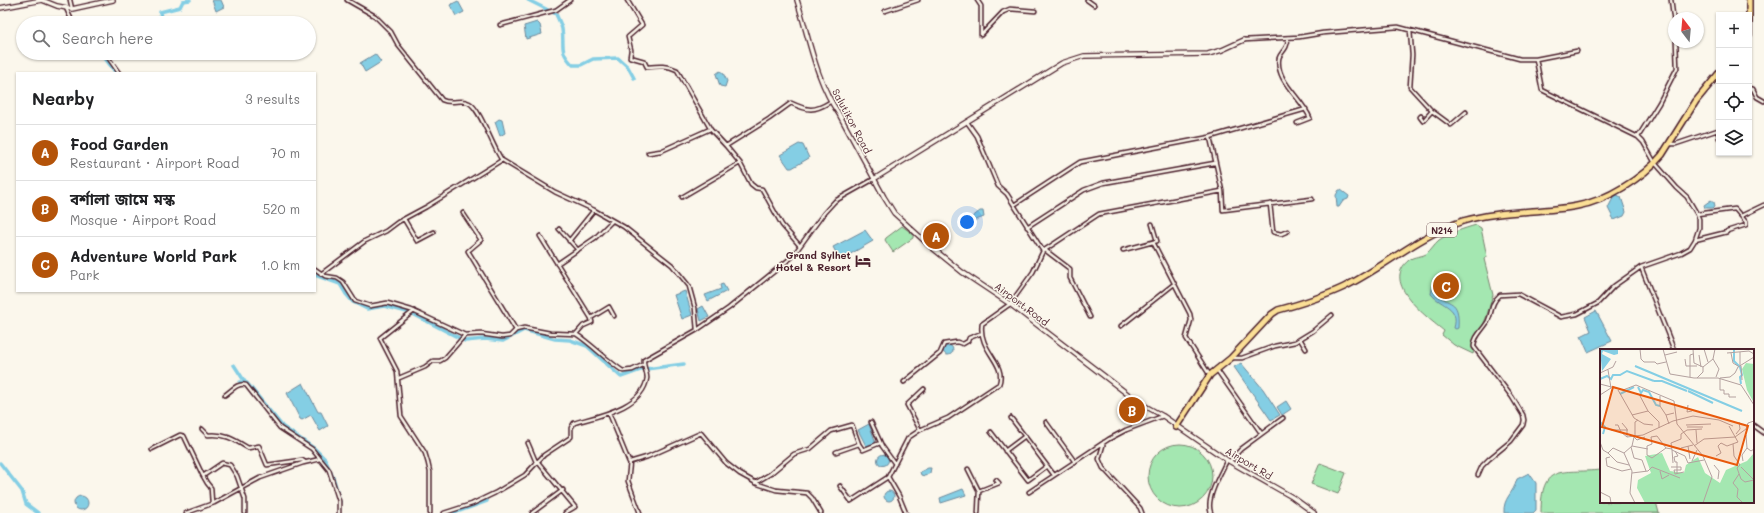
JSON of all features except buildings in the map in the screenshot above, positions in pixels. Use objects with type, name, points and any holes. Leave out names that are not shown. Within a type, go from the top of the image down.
[{"type":"highway","points":[[1749,0],[1749,12]]},
{"type":"highway","name":"N214","points":[[1176,427],[1210,375],[1231,358],[1272,314],[1278,310],[1344,287],[1436,232],[1461,222],[1486,216],[1584,204],[1622,187],[1655,163],[1696,101],[1716,77]]},
{"type":"main road","points":[[0,8],[42,0],[72,9],[113,0]]},
{"type":"main road","name":"Salutikor Road","points":[[797,0],[817,69],[830,102],[839,114],[874,179]]},
{"type":"main road","points":[[874,179],[1062,63],[1084,56],[1208,54],[1222,50],[1244,40]]},
{"type":"main road","name":"Airport Road","points":[[874,179],[894,213],[941,255],[1010,304],[1112,383],[1138,402],[1163,416],[1176,427]]},
{"type":"main road","name":"Airport Rd","points":[[1176,427],[1314,513]]},
{"type":"street","points":[[70,0],[72,9]]},
{"type":"street","points":[[347,0],[375,16],[391,32],[398,45],[442,100],[448,103],[466,101],[473,106],[496,152],[502,160],[555,192],[594,210],[624,227],[672,264],[689,286],[695,308],[697,330]]},
{"type":"street","points":[[500,25],[556,10],[570,0]]},
{"type":"street","points":[[628,0],[642,25],[628,38],[632,50],[630,57],[644,60],[647,67],[662,65],[670,66],[677,70],[710,129],[740,163],[751,184],[756,188],[762,189],[782,225],[800,246]]},
{"type":"street","points":[[885,11],[918,0]]},
{"type":"street","points":[[978,0],[981,6],[981,35],[1003,12],[1010,9],[1035,11]]},
{"type":"street","points":[[1087,0],[1094,6]]},
{"type":"street","points":[[1671,0],[1673,12]]},
{"type":"street","points":[[66,8],[70,16]]},
{"type":"street","points":[[1244,40],[1288,38],[1398,27],[1453,40],[1520,59],[1536,59],[1577,51]]},
{"type":"street","points":[[1410,30],[1412,55],[1410,88],[1432,111],[1451,125],[1466,112]]},
{"type":"street","points":[[1288,38],[1286,48],[1280,56],[1280,75],[1306,109],[1310,118],[1297,123]]},
{"type":"street","points":[[1638,137],[1659,103],[1677,68],[1676,48]]},
{"type":"street","points":[[1478,475],[1489,459],[1511,440],[1523,425],[1524,420],[1523,415],[1512,397],[1474,347],[1476,338],[1488,322],[1494,300],[1500,295],[1518,294],[1560,317],[1577,314],[1598,303],[1614,286],[1641,267],[1681,254],[1690,248],[1695,240],[1698,228],[1699,219],[1687,197],[1655,163],[1643,142],[1638,137],[1542,90],[1536,59]]},
{"type":"street","points":[[110,60],[118,72]]},
{"type":"street","points":[[1752,89],[1757,97],[1764,100]]},
{"type":"street","points":[[726,146],[769,119],[791,103],[805,109],[812,110],[830,102]]},
{"type":"street","points":[[1014,206],[1080,162],[1210,137],[1306,109]]},
{"type":"street","points":[[1421,116],[1420,117],[1423,121],[1432,111]]},
{"type":"street","points":[[967,122],[977,136],[998,186],[1007,194],[1044,251],[1070,269],[1070,278],[1090,317]]},
{"type":"street","points":[[648,153],[661,151],[710,129]]},
{"type":"street","points":[[1669,144],[1676,144],[1716,131]]},
{"type":"street","points":[[1210,137],[1222,191],[1223,210],[1312,200]]},
{"type":"street","points":[[321,274],[365,241],[386,231],[404,218],[426,207],[502,160]]},
{"type":"street","points":[[682,197],[740,163]]},
{"type":"street","points":[[1027,227],[1084,190],[1103,183],[1215,163]]},
{"type":"street","points":[[444,513],[472,504],[495,493],[525,475],[536,462],[571,437],[570,428],[574,424],[609,413],[626,405],[641,392],[647,377],[643,365],[644,360],[697,330],[729,308],[792,257],[824,213],[835,201],[874,179]]},
{"type":"street","points":[[840,486],[851,501],[888,477],[908,438],[920,430],[948,418],[999,384],[1002,376],[999,368],[987,351],[982,333],[982,324],[1010,304],[1033,272],[1044,251],[1099,214],[1222,191]]},
{"type":"street","points":[[1270,204],[1273,232],[1281,234],[1288,231]]},
{"type":"street","points":[[1741,216],[1764,205]]},
{"type":"street","points":[[569,241],[594,210]]},
{"type":"street","points":[[1695,240],[1727,232],[1726,231],[1746,225],[1741,216],[1735,210],[1697,214]]},
{"type":"street","points":[[463,213],[481,240],[468,251],[516,330]]},
{"type":"street","points":[[404,218],[417,241],[434,232]]},
{"type":"street","points":[[558,264],[595,238],[612,221]]},
{"type":"street","points":[[1123,250],[1157,241],[1152,224]]},
{"type":"street","points":[[559,229],[578,250]]},
{"type":"street","points":[[540,236],[591,318],[592,322],[583,326],[576,334]]},
{"type":"street","points":[[1153,242],[1190,314],[1191,320],[1186,338],[1210,375]]},
{"type":"street","points":[[1641,267],[1674,349]]},
{"type":"street","points":[[316,270],[325,276],[337,278],[343,282],[355,301],[376,306],[387,303],[464,336],[482,334],[502,337],[510,336],[516,330],[530,328],[550,334],[576,334],[592,345],[609,362],[623,371],[632,370],[643,365]]},
{"type":"street","points":[[1121,326],[1174,284]]},
{"type":"street","points":[[591,318],[609,307],[614,316]]},
{"type":"street","points":[[413,313],[380,338],[393,362],[399,378],[398,386],[401,416],[425,453],[428,463],[430,472],[430,513]]},
{"type":"street","points":[[1231,358],[1242,358],[1275,346],[1291,344],[1314,332],[1332,315]]},
{"type":"street","points":[[904,382],[940,353],[944,344],[957,342],[964,344],[969,338],[982,333]]},
{"type":"street","points":[[399,378],[425,367],[433,361],[440,361],[445,358],[464,336]]},
{"type":"street","points":[[1300,339],[1306,349]]},
{"type":"street","points":[[1216,369],[1261,433]]},
{"type":"street","points":[[225,395],[238,385],[246,385],[280,428],[312,449],[329,470],[339,501],[339,513]]},
{"type":"street","points":[[920,430],[907,405],[924,389]]},
{"type":"street","points":[[609,413],[630,462],[628,481],[640,513]]},
{"type":"street","points":[[1029,492],[1104,442],[1126,430],[1163,416]]},
{"type":"street","points":[[1011,418],[1054,475]]},
{"type":"street","points":[[1211,513],[1209,509],[1210,497],[1228,460],[1261,433],[1283,418]]},
{"type":"street","points":[[871,422],[880,443],[894,464]]},
{"type":"street","points":[[1046,422],[1075,462]]},
{"type":"street","points":[[755,483],[770,474],[794,454],[810,449],[831,431],[852,426],[863,450],[880,443]]},
{"type":"street","points":[[1754,426],[1764,433]]},
{"type":"street","points":[[202,429],[208,435],[217,434],[231,437],[248,448],[260,446],[268,465],[302,460],[305,463]]},
{"type":"street","points":[[991,432],[1028,480],[1047,466]]},
{"type":"street","points":[[630,462],[701,433],[726,463],[755,483],[776,490],[807,493],[812,498],[821,513]]},
{"type":"street","points":[[152,449],[180,435],[184,436],[207,483],[211,488],[212,503]]},
{"type":"street","points":[[1005,451],[1025,436]]},
{"type":"street","points":[[1104,442],[1099,459],[1103,468],[1140,508],[1142,513]]},
{"type":"street","points":[[528,443],[536,462],[563,490],[575,507],[565,513]]},
{"type":"street","points":[[836,452],[859,444]]},
{"type":"street","points":[[186,513],[212,503],[260,478],[320,459]]},
{"type":"street","points":[[204,476],[222,463],[230,464],[245,499],[245,513]]},
{"type":"street","points":[[968,469],[979,491],[978,513]]},
{"type":"street","points":[[888,477],[899,496],[906,513]]},
{"type":"street","points":[[979,491],[999,483],[996,480]]},
{"type":"street","points":[[532,513],[563,490]]},
{"type":"green space","points":[[1476,225],[1481,228],[1487,257],[1484,259],[1493,295],[1486,318],[1477,338],[1473,354],[1454,345],[1442,335],[1444,331],[1409,299],[1403,289],[1400,279],[1401,269],[1409,260],[1426,254],[1439,240],[1447,235]]},
{"type":"green space","points":[[902,226],[913,234],[913,238],[893,252],[885,240]]},
{"type":"green space","points":[[1180,444],[1192,446],[1203,453],[1210,464],[1212,476],[1210,488],[1203,499],[1192,506],[1180,508],[1168,506],[1157,499],[1150,488],[1148,476],[1150,464],[1157,453],[1168,446]]},
{"type":"green space","points":[[1320,463],[1346,473],[1338,494],[1311,484]]},
{"type":"green space","points":[[1600,470],[1600,503],[1656,503],[1659,513],[1541,513],[1542,497],[1545,485],[1549,478],[1564,472]]},
{"type":"water","points":[[212,0],[221,0],[224,7],[216,11]]},
{"type":"water","points":[[458,1],[464,12],[456,16],[450,5]]},
{"type":"water","points":[[537,22],[540,25],[542,34],[526,39],[524,26]]},
{"type":"water","points":[[375,54],[381,62],[365,72],[360,63]]},
{"type":"water","points":[[720,71],[723,73],[727,81],[725,87],[720,86],[716,74]]},
{"type":"water","points":[[499,119],[502,120],[505,133],[500,136],[495,122]]},
{"type":"water","points":[[799,144],[803,145],[809,158],[792,168],[789,168],[780,155]]},
{"type":"water","points":[[1339,190],[1349,196],[1348,199],[1343,201],[1339,207],[1337,207],[1336,195]]},
{"type":"water","points":[[1617,195],[1621,197],[1626,212],[1624,216],[1614,220],[1608,208],[1613,198]]},
{"type":"water","points":[[1711,200],[1714,202],[1715,206],[1713,208],[1705,208],[1704,205]]},
{"type":"water","points":[[980,211],[983,211],[984,217],[973,221],[971,218]]},
{"type":"water","points":[[865,230],[873,241],[840,260],[833,247]]},
{"type":"water","points":[[1434,279],[1437,280],[1435,290],[1440,296],[1455,306],[1458,318],[1458,328],[1456,329],[1454,328],[1455,321],[1452,311],[1431,294]]},
{"type":"water","points":[[1446,282],[1450,282],[1454,288],[1450,294],[1446,294],[1442,290],[1442,286]]},
{"type":"water","points":[[723,284],[727,291],[708,301],[705,295],[721,289],[720,285]]},
{"type":"water","points":[[685,291],[692,315],[682,319],[674,295]]},
{"type":"water","points":[[703,306],[709,317],[701,321],[698,309]]},
{"type":"water","points":[[1596,311],[1612,341],[1588,352],[1581,336],[1591,331],[1585,317]]},
{"type":"water","points":[[946,345],[950,345],[952,346],[952,354],[946,355],[943,352],[943,348]]},
{"type":"water","points":[[1241,363],[1263,389],[1280,415],[1271,420],[1234,367]]},
{"type":"water","points":[[303,383],[318,412],[321,412],[328,426],[320,431],[311,415],[302,420],[300,419],[287,393]]},
{"type":"water","points":[[1286,401],[1291,409],[1282,415],[1277,407]]},
{"type":"water","points":[[869,424],[876,443],[866,446],[858,430]]},
{"type":"water","points":[[883,454],[887,456],[889,460],[887,464],[883,466],[879,464],[877,460],[879,456]]},
{"type":"water","points":[[931,468],[930,473],[925,476],[921,475],[920,472]]},
{"type":"water","points":[[1529,473],[1536,483],[1536,510],[1533,513],[1504,513],[1505,503],[1517,479]]},
{"type":"water","points":[[963,489],[966,495],[941,503],[940,498]]},
{"type":"water","points":[[889,491],[894,496],[889,501],[884,496]]},
{"type":"water","points":[[81,496],[86,498],[88,503],[86,508],[81,510],[76,508],[74,503],[76,498]]},
{"type":"waterway","points":[[161,16],[160,12],[180,7],[183,1],[190,0]]},
{"type":"waterway","points":[[528,0],[556,14],[562,29],[564,52],[568,60],[573,65],[581,65],[593,59],[618,58],[628,67],[634,78]]},
{"type":"waterway","points":[[106,60],[115,72]]},
{"type":"waterway","points":[[316,275],[340,284],[353,302],[367,309],[384,306],[411,313],[465,341],[485,339],[503,341],[524,330],[555,339],[570,340],[587,346],[621,377],[643,369]]},
{"type":"waterway","points":[[646,369],[684,364]]},
{"type":"waterway","points":[[234,365],[245,382]]},
{"type":"waterway","points":[[240,382],[247,383],[283,427],[315,449],[325,459],[334,480],[340,502]]},
{"type":"waterway","points":[[0,463],[22,491],[26,504],[38,513]]},
{"type":"waterway","points":[[454,513],[487,501]]},
{"type":"place","name":"Food Garden","points":[[936,236]]},
{"type":"place","name":"Grand Sylhet Hotel & Resort","points":[[863,261]]},
{"type":"place","name":"Adventure World Park","points":[[1446,286]]},
{"type":"place","name":"বর্শালা জামে মস্ক","points":[[1132,410]]}]
